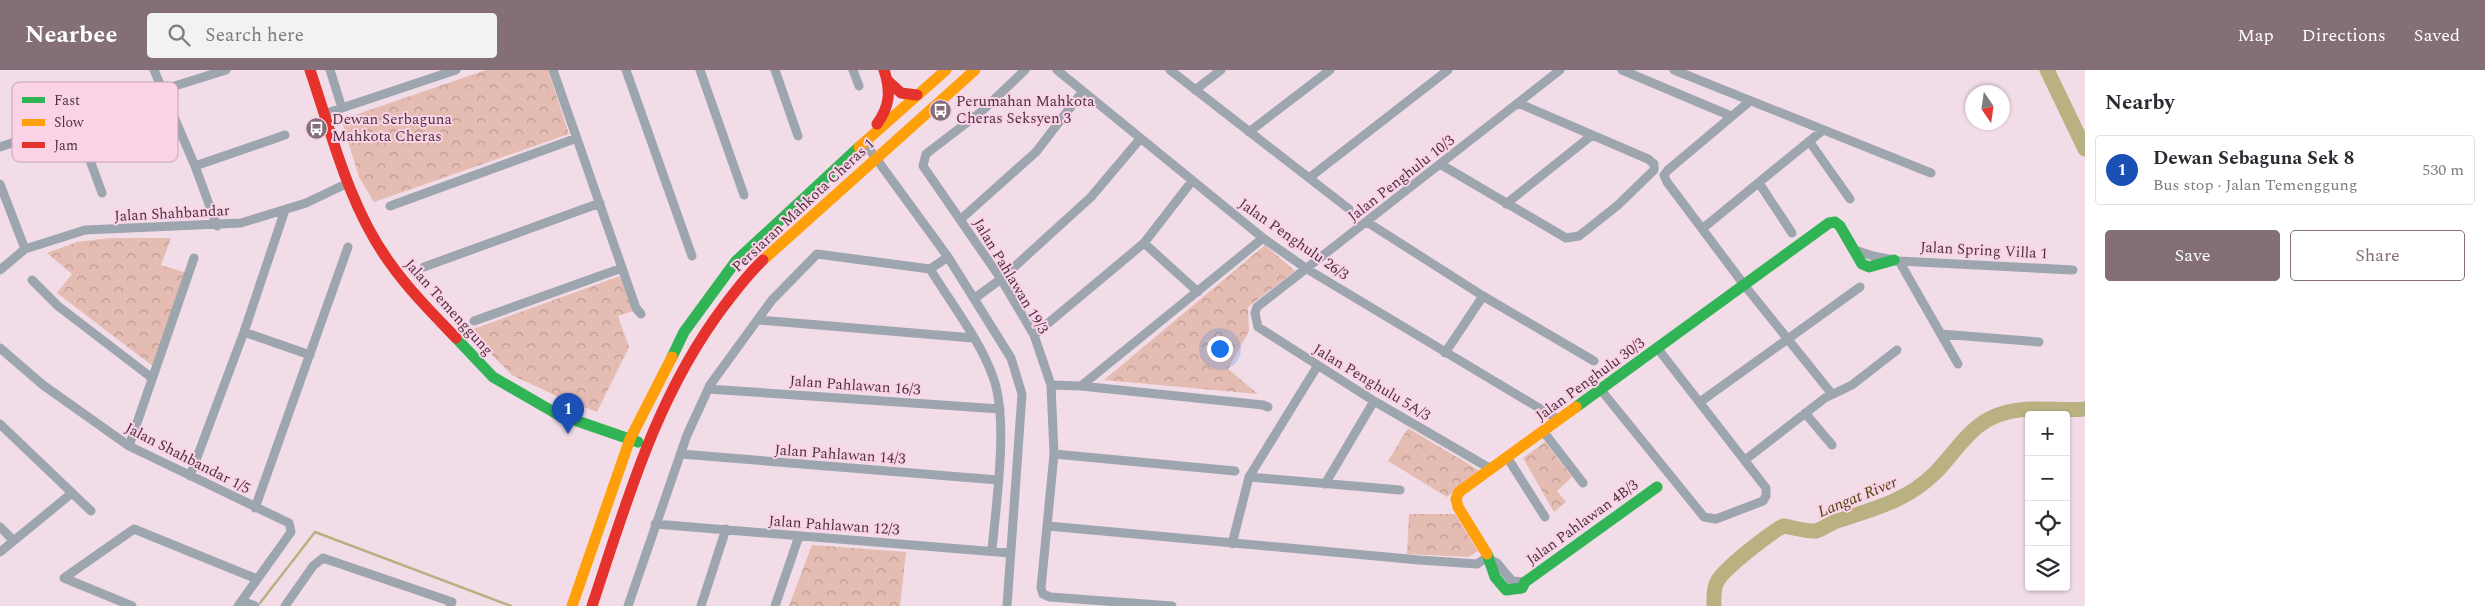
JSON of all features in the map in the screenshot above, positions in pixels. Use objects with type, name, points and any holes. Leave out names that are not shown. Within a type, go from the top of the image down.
[{"type":"street","points":[[154,70],[159,82]]},
{"type":"street","points":[[178,85],[226,70]]},
{"type":"street","name":"Jalan Temenggung","points":[[310,70],[354,199],[389,262],[419,298],[493,377],[557,414],[648,444]]},
{"type":"street","points":[[330,70],[342,108]]},
{"type":"street","points":[[324,114],[430,74],[456,70]]},
{"type":"street","points":[[553,70],[636,308],[641,314]]},
{"type":"street","points":[[626,70],[692,256]]},
{"type":"street","points":[[700,70],[744,195]]},
{"type":"street","points":[[775,70],[798,136]]},
{"type":"street","points":[[853,70],[859,86]]},
{"type":"street","name":"Persiaran Mahkota Cheras 1","points":[[572,606],[630,439],[684,332],[736,261],[864,142],[946,70]]},
{"type":"street","name":"Persiaran Mahkota Cheras 1","points":[[592,606],[660,413],[700,340],[732,294],[760,263],[975,70]]},
{"type":"street","name":"Jalan Pahlawan 19/3","points":[[1025,70],[982,110],[926,154],[923,166],[1001,279],[1034,335],[1051,385],[1054,454],[1043,594],[1050,597],[1172,606]]},
{"type":"street","name":"Jalan Penghulu 26/3","points":[[1057,70],[1140,140],[1263,238],[1307,269],[1559,420]]},
{"type":"street","points":[[1170,70],[1349,209]]},
{"type":"street","points":[[1195,90],[1221,70]]},
{"type":"street","points":[[1249,132],[1330,70]]},
{"type":"street","points":[[1309,178],[1448,70]]},
{"type":"street","name":"Jalan Penghulu 10/3","points":[[1257,307],[1521,105],[1560,70]]},
{"type":"street","points":[[1622,70],[1732,116]]},
{"type":"street","points":[[1674,70],[1931,173]]},
{"type":"street","points":[[886,75],[902,93],[917,95]]},
{"type":"street","points":[[886,75],[890,97],[888,107],[864,142],[948,257],[975,298],[1011,358],[1022,394],[1007,606]]},
{"type":"street","points":[[961,219],[1036,152],[1083,91]]},
{"type":"street","points":[[1750,100],[1664,175],[1745,286],[1832,394]]},
{"type":"street","points":[[1442,166],[1566,238],[1579,236],[1651,174],[1654,164],[1648,159],[1521,105]]},
{"type":"street","points":[[178,127],[217,226]]},
{"type":"street","points":[[1702,229],[1823,130]]},
{"type":"street","points":[[195,166],[285,135]]},
{"type":"street","points":[[1506,204],[1591,136]]},
{"type":"street","points":[[390,206],[577,138]]},
{"type":"street","points":[[975,298],[1001,279],[1090,197],[1140,140]]},
{"type":"street","points":[[1809,141],[1850,199]]},
{"type":"street","points":[[0,147],[12,143]]},
{"type":"street","points":[[91,162],[102,193]]},
{"type":"street","points":[[1034,335],[1144,243],[1192,181]]},
{"type":"street","points":[[1759,182],[1792,233]]},
{"type":"street","points":[[0,184],[25,249]]},
{"type":"street","name":"Jalan Shahbandar","points":[[0,270],[25,249],[85,230],[217,226],[241,223],[284,210],[348,184]]},
{"type":"street","points":[[424,268],[600,203]]},
{"type":"street","points":[[190,476],[244,332],[284,210]]},
{"type":"street","points":[[1367,222],[1483,296],[1594,361]]},
{"type":"street","name":"Jalan Spring Villa 1","points":[[1834,222],[1840,226],[1862,264],[1869,267],[1896,260],[2073,270]]},
{"type":"street","name":"Jalan Penghulu 30/3","points":[[1456,499],[1459,492],[1745,286],[1828,223],[1834,222]]},
{"type":"street","points":[[1081,386],[1263,238]]},
{"type":"street","points":[[1144,243],[1198,292]]},
{"type":"street","points":[[255,508],[348,247]]},
{"type":"street","points":[[628,606],[687,435],[708,389],[772,300],[817,254],[930,269],[948,257]]},
{"type":"street","points":[[129,446],[194,258]]},
{"type":"street","points":[[1896,260],[1958,364]]},
{"type":"street","points":[[474,321],[622,268]]},
{"type":"street","points":[[930,269],[981,350],[993,377],[1000,409],[998,480],[992,550]]},
{"type":"street","points":[[32,280],[58,306],[152,378]]},
{"type":"street","points":[[1700,402],[1860,288]]},
{"type":"street","points":[[1445,353],[1483,296]]},
{"type":"street","name":"Jalan Penghulu 5A/3","points":[[1257,307],[1255,312],[1258,327],[1374,401],[1491,469]]},
{"type":"street","points":[[758,320],[973,338]]},
{"type":"street","points":[[244,332],[310,354]]},
{"type":"street","points":[[1941,334],[2039,342]]},
{"type":"street","name":"Jalan Shahbandar 1/5","points":[[0,348],[43,385],[129,446],[289,523],[292,529],[240,603]]},
{"type":"street","points":[[1601,390],[1704,517],[1710,519],[1763,501],[1766,496],[1766,488],[1658,348]]},
{"type":"street","points":[[1745,460],[1832,394],[1852,385],[1897,350]]},
{"type":"street","points":[[1232,544],[1249,477],[1318,366]]},
{"type":"street","points":[[1051,385],[1081,386],[1268,407]]},
{"type":"street","name":"Jalan Pahlawan 16/3","points":[[708,389],[1000,409]]},
{"type":"street","points":[[1324,484],[1374,401]]},
{"type":"street","points":[[1806,413],[1832,445]]},
{"type":"street","points":[[0,424],[91,511]]},
{"type":"street","points":[[1543,431],[1583,483]]},
{"type":"street","name":"Jalan Pahlawan 14/3","points":[[681,454],[998,480]]},
{"type":"street","points":[[1054,454],[1235,471]]},
{"type":"street","points":[[1507,457],[1545,517]]},
{"type":"street","points":[[1249,477],[1400,490]]},
{"type":"street","name":"Jalan Pahlawan 4B/3","points":[[1456,499],[1458,508],[1490,558],[1490,566],[1495,577],[1506,590],[1518,590],[1525,582],[1657,487]]},
{"type":"street","points":[[0,552],[72,493]]},
{"type":"street","name":"Jalan Pahlawan 12/3","points":[[656,524],[992,550],[1010,553]]},
{"type":"street","points":[[1048,526],[1232,544],[1477,564],[1490,558]]},
{"type":"street","points":[[0,527],[13,540]]},
{"type":"street","points":[[132,606],[64,578],[134,528],[257,579]]},
{"type":"street","points":[[701,606],[726,529]]},
{"type":"street","points":[[775,606],[799,536]]},
{"type":"street","points":[[285,606],[313,566],[323,558],[451,604]]},
{"type":"street","points":[[240,603],[255,606]]},
{"type":"green space","points":[[486,70],[548,70],[569,134],[374,202],[359,177],[343,125],[349,117]]},
{"type":"green space","points":[[110,238],[171,238],[161,265],[187,273],[154,367],[57,293],[72,274],[47,253],[77,242]]},
{"type":"green space","points":[[1265,245],[1295,271],[1248,307],[1249,331],[1228,369],[1258,394],[1104,380]]},
{"type":"green space","points":[[620,276],[633,311],[618,316],[629,347],[597,412],[567,401],[512,375],[468,331]]},
{"type":"green space","points":[[1408,428],[1480,471],[1447,497],[1388,461]]},
{"type":"green space","points":[[1545,442],[1572,477],[1557,491],[1566,502],[1554,512],[1523,458]]},
{"type":"green space","points":[[1409,514],[1455,514],[1478,551],[1468,557],[1407,554]]},
{"type":"green space","points":[[812,545],[906,552],[900,606],[789,606]]},
{"type":"waterway","name":"Langat River","points":[[2047,70],[2085,149]]},
{"type":"waterway","name":"Langat River","points":[[1714,606],[1715,588],[1721,576],[1747,552],[1783,526],[1816,531],[1834,522],[1889,503],[1913,491],[1935,473],[1975,429],[1982,423],[2002,413],[2025,409],[2085,409]]},
{"type":"waterway","points":[[260,603],[315,532],[511,606]]},
{"type":"traffic: fast","points":[[672,357],[684,332],[736,261],[859,147]]},
{"type":"traffic: fast","points":[[1576,407],[1829,223],[1835,222],[1840,226],[1862,264],[1869,267],[1894,260]]},
{"type":"traffic: fast","points":[[456,338],[493,377],[557,414],[638,442]]},
{"type":"traffic: fast","points":[[1487,554],[1495,577],[1506,590],[1522,588],[1525,582],[1657,487]]},
{"type":"traffic: slow","points":[[859,147],[946,70]]},
{"type":"traffic: slow","points":[[763,260],[975,70]]},
{"type":"traffic: slow","points":[[572,606],[630,439],[672,357]]},
{"type":"traffic: slow","points":[[1487,554],[1458,507],[1456,499],[1459,492],[1576,407]]},
{"type":"traffic: jam","points":[[310,70],[334,145],[363,218],[390,263],[405,283],[456,338]]},
{"type":"traffic: jam","points":[[877,124],[885,111],[888,98],[888,85],[884,70]]},
{"type":"traffic: jam","points":[[888,81],[901,93],[917,95]]},
{"type":"traffic: jam","points":[[592,606],[631,489],[662,413],[680,376],[700,340],[724,306],[763,260]]},
{"type":"place","name":"Perumahan Mahkota Cheras Seksyen 3","points":[[940,110]]},
{"type":"place","name":"Dewan Serbaguna Mahkota Cheras","points":[[316,128]]},
{"type":"place","name":"Dewan Sebaguna Sek 8","points":[[568,434]]}]
